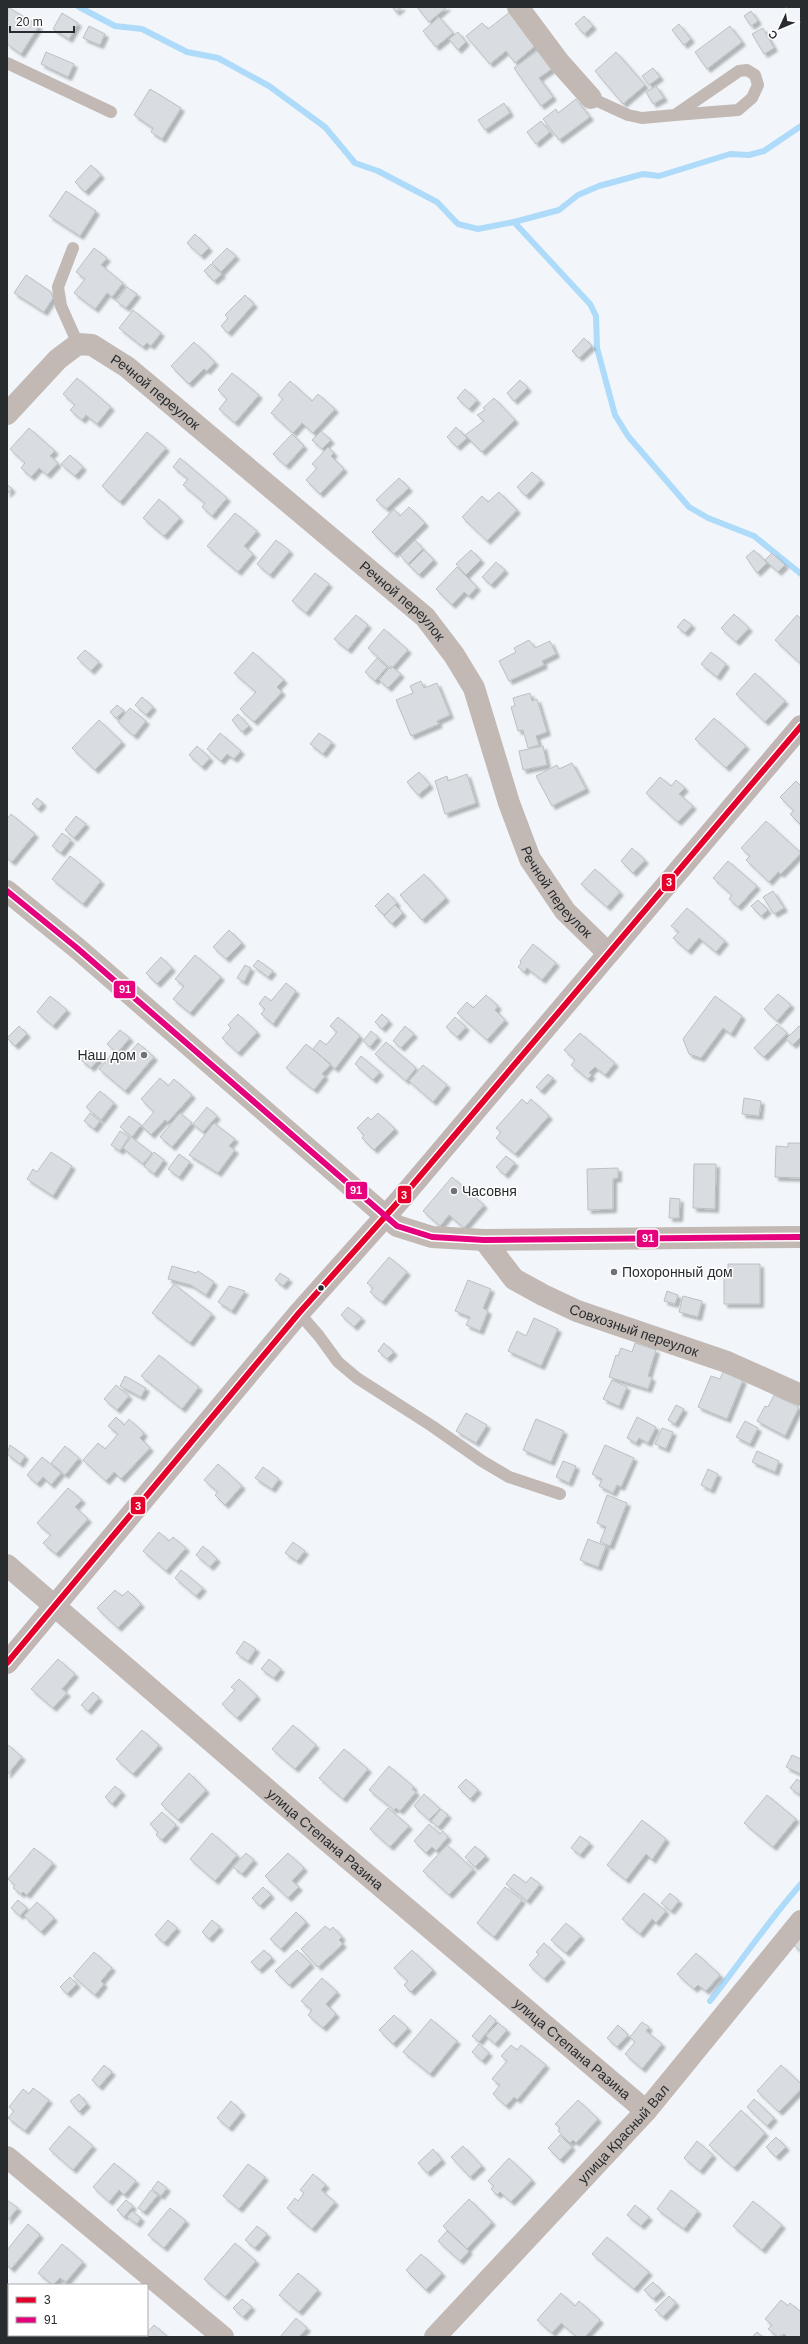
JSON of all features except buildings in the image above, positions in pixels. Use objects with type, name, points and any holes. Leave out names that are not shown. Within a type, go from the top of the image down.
[{"type":"street","points":[[518,7],[559,62],[591,98]]},
{"type":"street","points":[[7,414],[58,359],[78,344]]},
{"type":"street","name":"Речной переулок","points":[[78,344],[92,345],[127,367],[425,617],[454,655],[474,688],[509,803],[530,859],[565,911],[608,953]]},
{"type":"street","points":[[7,1663],[299,1313],[386,1216],[801,726]]},
{"type":"street","points":[[7,891],[77,948],[397,1226],[432,1237],[484,1240],[801,1237]]},
{"type":"street","name":"Совхозный переулок","points":[[484,1240],[514,1278],[543,1295],[577,1311],[727,1362],[801,1395]]},
{"type":"street","name":"улица Степана Разина","points":[[7,1565],[313,1829],[646,2111]]},
{"type":"street","name":"улица Красный Вал","points":[[436,2337],[646,2111],[801,1921]]},
{"type":"street","points":[[7,2157],[223,2337]]},
{"type":"lane","points":[[7,63],[111,112]]},
{"type":"lane","points":[[591,98],[628,115],[642,118],[738,110],[752,98],[758,85],[755,75],[747,70],[739,71],[675,115]]},
{"type":"lane","points":[[73,248],[58,287],[61,306],[78,344]]},
{"type":"lane","points":[[299,1313],[338,1362],[357,1378],[432,1426],[482,1461],[509,1477],[560,1494]]},
{"type":"waterway","points":[[79,7],[115,26],[142,29],[187,52],[218,58],[269,86],[325,127],[355,163],[378,171],[437,202],[458,224],[478,229],[514,222],[559,210],[578,195],[599,186],[643,174],[659,176],[730,154],[749,155],[764,151],[801,126]]},
{"type":"waterway","points":[[514,222],[590,304],[596,316],[597,348],[615,415],[628,436],[689,507],[708,518],[754,536],[801,574]]},
{"type":"waterway","points":[[710,2001],[777,1912],[801,1884]]},
{"type":"transit line","name":"3","points":[[7,1663],[299,1313],[399,1201],[801,726]]},
{"type":"transit line","name":"91","points":[[7,891],[77,948],[397,1226],[432,1237],[484,1240],[801,1237]]},
{"type":"place","name":"Наш дом","points":[[144,1055]]},
{"type":"place","name":"Часовня","points":[[454,1191]]},
{"type":"place","name":"Похоронный дом","points":[[614,1272]]}]
